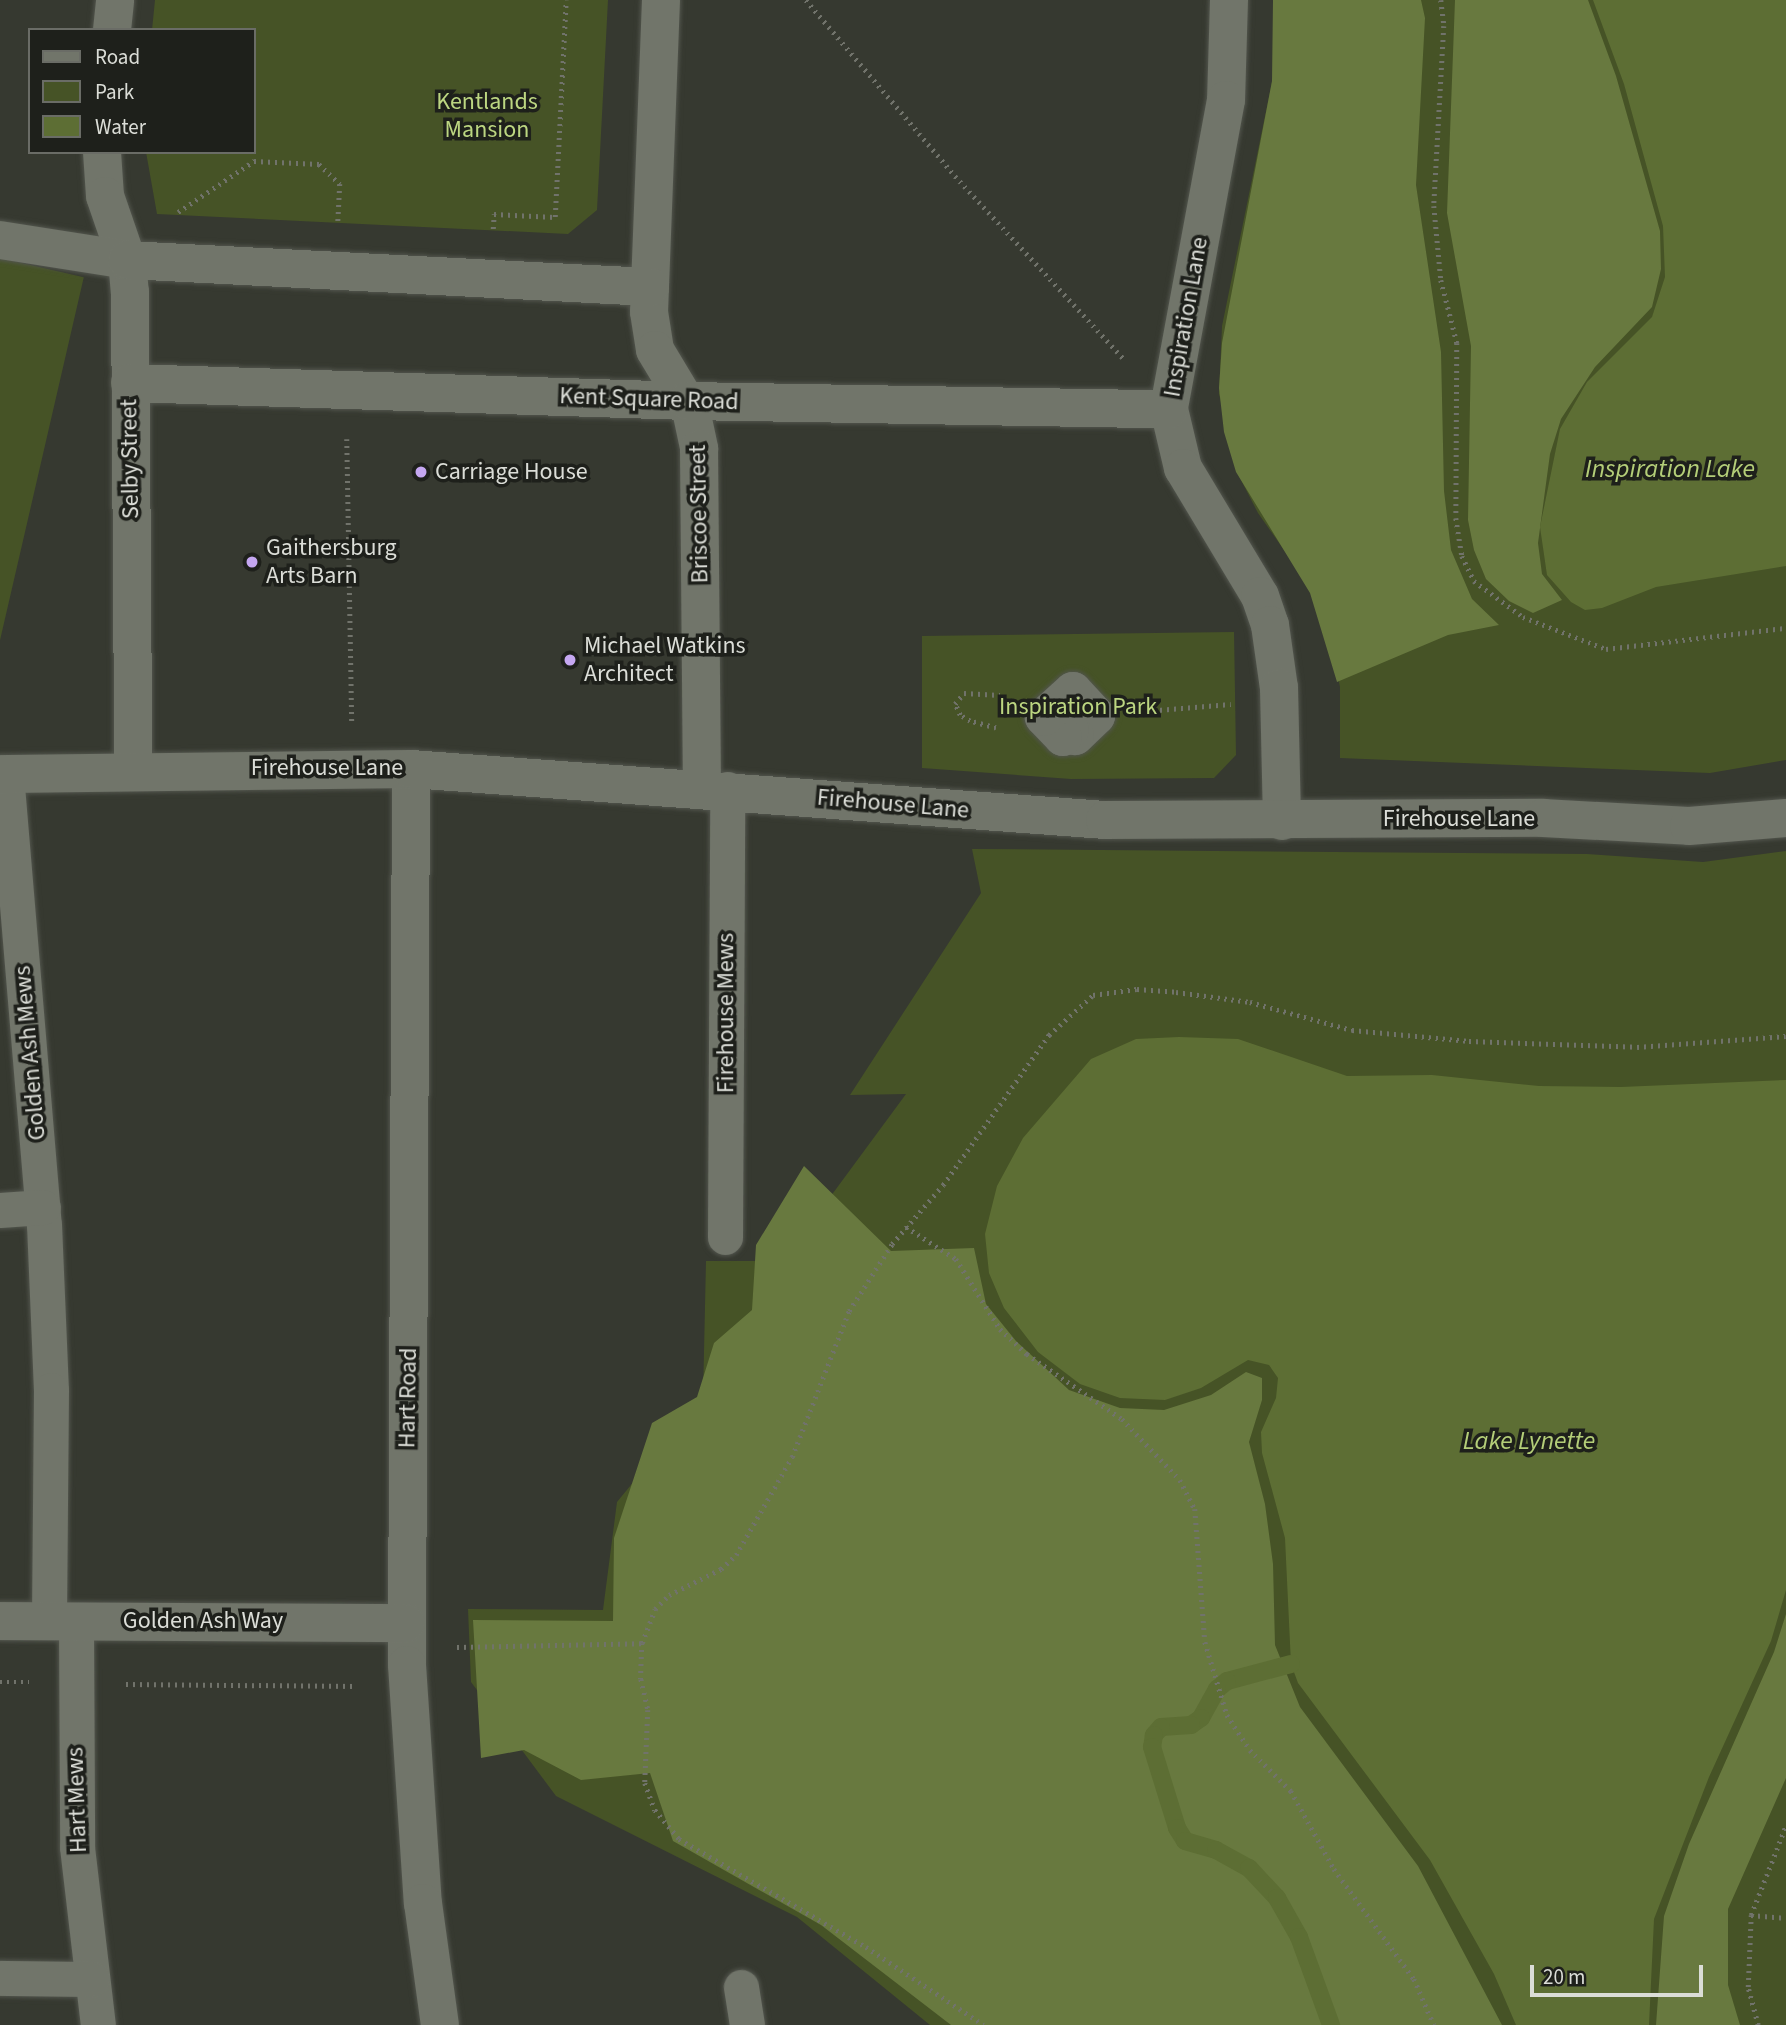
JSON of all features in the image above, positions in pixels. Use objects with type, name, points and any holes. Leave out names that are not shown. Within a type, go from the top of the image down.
[{"type":"street","points":[[112,28],[114,0]]},
{"type":"street","name":"Briscoe Street","points":[[661,0],[650,287],[655,350],[687,401],[699,449],[715,788]]},
{"type":"street","name":"Inspiration Lane","points":[[1229,0],[1226,100],[1172,377],[1170,409],[1183,468],[1260,596],[1270,625],[1279,688],[1282,821]]},
{"type":"street","name":"Selby Street","points":[[102,154],[108,213],[127,260],[134,770]]},
{"type":"street","points":[[0,240],[127,260],[650,287]]},
{"type":"street","name":"Kent Square Road","points":[[130,383],[687,401],[1170,409]]},
{"type":"street","name":"Firehouse Lane","points":[[3,774],[353,767],[411,769],[715,788],[1049,818],[1282,821],[1542,818],[1689,826],[1786,818]]},
{"type":"street","name":"Hart Road","points":[[411,769],[406,1623],[422,1903],[440,2025]]},
{"type":"street","name":"Golden Ash Way","points":[[0,1621],[406,1623]]},
{"type":"lane","name":"Golden Ash Mews","points":[[3,774],[43,1207],[62,1621]]},
{"type":"lane","name":"Firehouse Mews","points":[[715,788],[725,1237]]},
{"type":"lane","points":[[0,1210],[43,1207]]},
{"type":"lane","name":"Hart Mews","points":[[62,1621],[75,1683],[77,1847],[98,2025]]},
{"type":"lane","points":[[0,1978],[92,1979]]},
{"type":"lane","points":[[741,1987],[747,2025]]},
{"type":"path","points":[[491,279],[494,214],[555,217],[566,0]]},
{"type":"path","points":[[806,0],[955,176],[1125,361]]},
{"type":"path","points":[[1441,0],[1444,26],[1434,206],[1441,281],[1457,343],[1456,518],[1462,555],[1474,581],[1493,599],[1531,619],[1606,649],[1786,628]]},
{"type":"path","points":[[169,218],[254,161],[319,164],[340,184],[335,270]]},
{"type":"path","points":[[346,389],[353,767]]},
{"type":"path","points":[[984,2025],[866,1947],[679,1839],[655,1810],[645,1783],[648,1710],[641,1679],[642,1643],[655,1609],[669,1595],[721,1569],[736,1555],[792,1457],[849,1311],[906,1227],[943,1185],[1049,1035],[1073,1009],[1093,995],[1109,992],[1176,992],[1250,1002],[1352,1030],[1469,1041],[1637,1047],[1786,1036]]},
{"type":"path","points":[[906,1227],[956,1259],[1000,1329],[1027,1354],[1122,1419],[1180,1480],[1195,1508],[1205,1642],[1227,1715],[1250,1750],[1291,1791],[1334,1869],[1414,1979],[1434,2025]]},
{"type":"path","points":[[452,1647],[642,1643]]},
{"type":"path","points":[[0,1682],[356,1686]]},
{"type":"path","points":[[1758,2025],[1748,1987],[1751,1915],[1786,1825]]},
{"type":"path","points":[[1751,1915],[1786,1919]]},
{"type":"green space","name":"Kentlands Mansion","points":[[155,0],[608,0],[597,210],[568,234],[157,214],[146,154],[256,154],[256,28],[152,28]]},
{"type":"green space","points":[[1273,0],[1786,0],[1786,760],[1710,773],[1340,758],[1340,687],[1328,631],[1305,580],[1258,513],[1240,478],[1219,394],[1222,326],[1273,77]]},
{"type":"green space","points":[[0,258],[84,277],[0,640]]},
{"type":"green space","name":"Inspiration Park","points":[[1234,632],[1236,755],[1214,778],[1071,779],[922,768],[922,636]]},
{"type":"green space","points":[[972,849],[1587,854],[1703,862],[1786,851],[1786,2025],[930,2025],[797,1917],[556,1796],[471,1682],[468,1609],[603,1610],[617,1502],[703,1397],[706,1261],[783,1261],[906,1094],[850,1095],[981,893]]},
{"type":"shaded area","points":[[1273,0],[1421,0],[1425,18],[1416,185],[1441,352],[1444,491],[1451,550],[1472,599],[1499,625],[1448,635],[1337,682],[1310,593],[1236,472],[1224,432],[1219,388],[1222,343],[1272,81]]},
{"type":"shaded area","points":[[1455,0],[1588,0],[1616,76],[1660,231],[1661,269],[1652,307],[1595,367],[1561,419],[1550,454],[1538,543],[1542,574],[1562,600],[1533,613],[1509,601],[1486,579],[1474,550],[1468,520],[1471,346],[1447,213]]},
{"type":"shaded area","points":[[804,1166],[891,1251],[974,1248],[986,1304],[1016,1341],[1069,1390],[1120,1408],[1164,1410],[1211,1395],[1246,1372],[1262,1378],[1262,1400],[1249,1442],[1265,1504],[1273,1564],[1275,1645],[1300,1707],[1418,1866],[1502,2025],[951,2025],[821,1925],[673,1841],[650,1773],[581,1780],[524,1750],[481,1758],[473,1620],[613,1621],[614,1538],[652,1423],[697,1397],[714,1343],[752,1310],[756,1245]]},
{"type":"shaded area","points":[[1786,1614],[1786,1778],[1728,1909],[1728,1985],[1740,2025],[1656,2025],[1664,1916],[1689,1844],[1774,1652]]},
{"type":"water","name":"Inspiration Lake","points":[[1593,0],[1786,0],[1786,566],[1656,587],[1602,608],[1585,610],[1571,602],[1547,575],[1540,527],[1560,429],[1587,382],[1652,317],[1665,277],[1663,226],[1624,84]]},
{"type":"water","name":"Lake Lynette","points":[[1136,1039],[1238,1039],[1347,1076],[1432,1075],[1539,1086],[1621,1087],[1786,1080],[1786,1590],[1771,1641],[1709,1777],[1654,1919],[1649,2025],[1516,2025],[1494,1974],[1430,1860],[1298,1683],[1291,1664],[1285,1538],[1262,1453],[1261,1432],[1276,1398],[1278,1378],[1269,1365],[1248,1360],[1201,1388],[1165,1400],[1120,1398],[1080,1384],[1038,1352],[1004,1308],[989,1273],[985,1234],[997,1186],[1023,1138],[1091,1059]]},
{"type":"waterway","points":[[1291,1664],[1227,1681],[1217,1689],[1201,1718],[1191,1725],[1161,1727],[1154,1735],[1152,1747],[1177,1828],[1185,1841],[1216,1850],[1249,1868],[1277,1898],[1299,1937],[1331,2025]]},
{"type":"place","name":"Carriage House","points":[[421,472]]},
{"type":"place","name":"Gaithersburg Arts Barn","points":[[252,562]]},
{"type":"place","name":"Michael Watkins Architect","points":[[570,660]]}]
